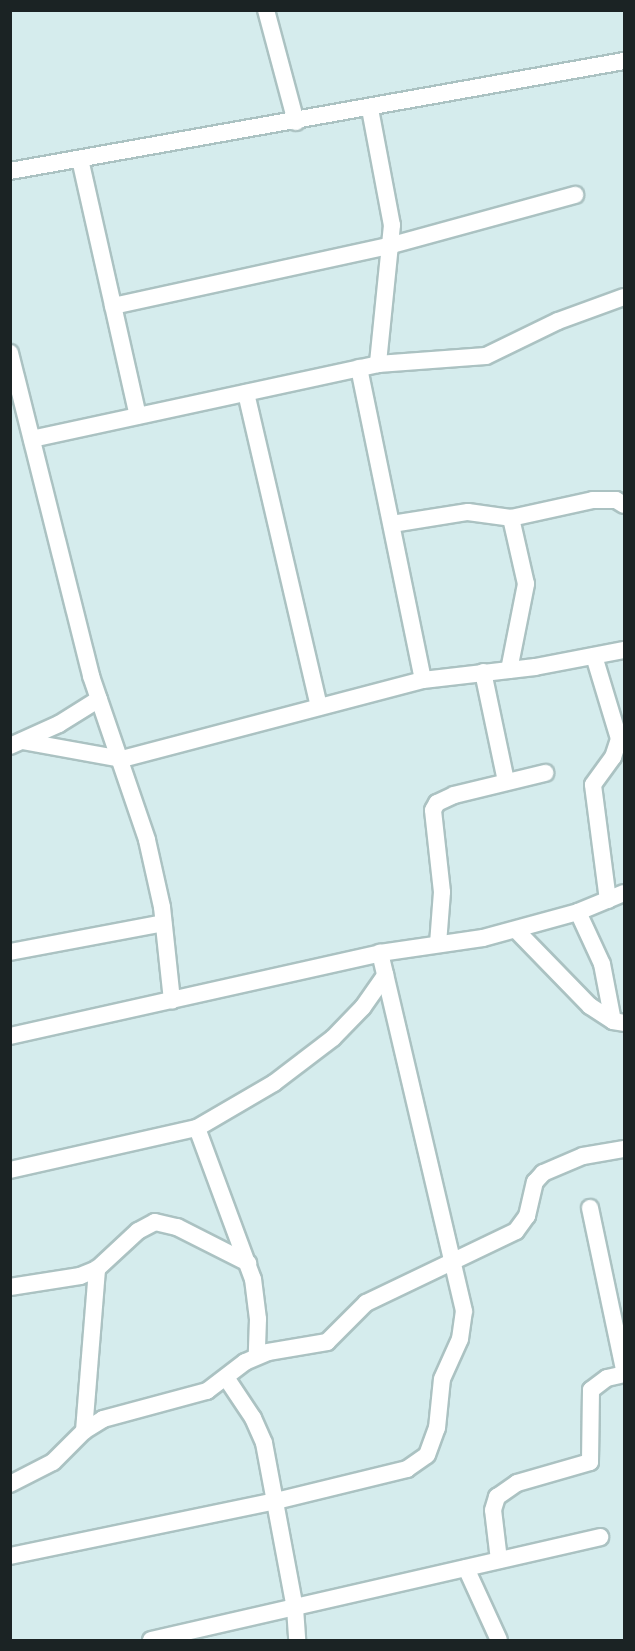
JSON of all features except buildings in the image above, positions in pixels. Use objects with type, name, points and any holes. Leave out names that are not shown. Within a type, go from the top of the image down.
[{"type":"street","points":[[266,10],[296,122]]},
{"type":"street","points":[[10,171],[370,109],[624,61]]},
{"type":"street","points":[[370,109],[389,202],[392,245],[378,364]]},
{"type":"street","points":[[80,159],[138,416]]},
{"type":"street","points":[[113,306],[392,245],[575,195]]},
{"type":"street","points":[[32,439],[378,364],[486,356],[558,321],[624,297]]},
{"type":"street","points":[[10,353],[99,699],[122,759],[147,840],[163,923],[172,1000]]},
{"type":"street","points":[[359,368],[423,680]]},
{"type":"street","points":[[246,393],[319,707]]},
{"type":"street","points":[[392,524],[468,512],[511,518],[593,500],[616,500],[624,505]]},
{"type":"street","points":[[509,670],[526,584],[511,518]]},
{"type":"street","points":[[16,744],[122,759],[423,680],[509,670],[624,650]]},
{"type":"street","points":[[594,656],[619,739],[613,757],[593,785],[608,900]]},
{"type":"street","points":[[483,672],[506,781]]},
{"type":"street","points":[[16,744],[99,699]]},
{"type":"street","points":[[438,944],[442,892],[433,810],[445,798],[545,773]]},
{"type":"street","points":[[10,1036],[380,953],[516,930],[578,912],[624,893]]},
{"type":"street","points":[[578,912],[602,964],[619,1022]]},
{"type":"street","points":[[10,952],[163,923]]},
{"type":"street","points":[[516,930],[590,1006],[619,1022]]},
{"type":"street","points":[[10,1556],[276,1501],[407,1469],[427,1455],[437,1428],[442,1379],[464,1325],[454,1263],[380,953]]},
{"type":"street","points":[[10,1170],[197,1128],[274,1083],[324,1045],[363,1007],[385,975]]},
{"type":"street","points":[[197,1128],[248,1263],[258,1319],[257,1356]]},
{"type":"street","points":[[10,1484],[53,1462],[84,1431],[103,1419],[195,1396],[227,1379],[257,1356],[327,1342],[366,1303],[454,1263],[516,1231],[527,1216],[535,1182],[543,1173],[583,1156],[623,1152]]},
{"type":"street","points":[[499,1560],[493,1510],[497,1497],[510,1486],[590,1462],[591,1390],[606,1378],[624,1372],[590,1208]]},
{"type":"street","points":[[10,1287],[80,1276],[97,1269],[138,1231],[155,1222],[177,1227],[248,1263]]},
{"type":"street","points":[[84,1431],[93,1350],[97,1269]]},
{"type":"street","points":[[227,1379],[258,1428],[276,1501],[295,1608],[297,1641]]},
{"type":"street","points":[[151,1641],[209,1634],[295,1608],[600,1537]]},
{"type":"street","points":[[466,1568],[499,1641]]}]
